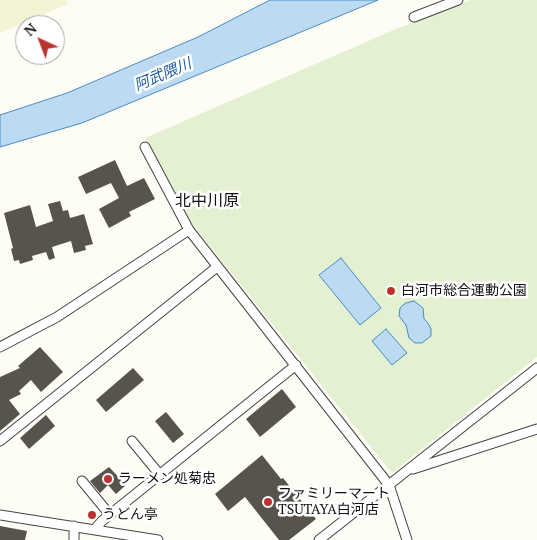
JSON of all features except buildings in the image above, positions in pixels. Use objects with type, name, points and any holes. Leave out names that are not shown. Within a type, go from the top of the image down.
[{"type":"street","points":[[414,17],[458,0]]},
{"type":"street","points":[[146,148],[188,230],[389,485],[407,540]]},
{"type":"street","points":[[0,348],[57,317],[188,230]]},
{"type":"street","points":[[0,440],[217,267]]},
{"type":"street","points":[[95,529],[296,365]]},
{"type":"street","points":[[319,540],[537,368]]},
{"type":"street","points":[[408,470],[537,429]]},
{"type":"street","points":[[132,441],[160,475]]},
{"type":"street","points":[[82,481],[110,515]]},
{"type":"street","points":[[0,515],[95,529],[152,540]]},
{"type":"street","points":[[74,526],[74,540]]},
{"type":"green space","points":[[0,0],[67,0],[68,4],[42,15],[15,15],[15,27],[0,33]]},
{"type":"green space","name":"白河市総合運動公園","points":[[471,0],[537,0],[537,357],[392,473],[192,224],[145,138],[396,29]]},
{"type":"water","name":"阿武隈川","points":[[270,0],[378,0],[82,123],[0,147],[0,115],[67,93],[198,37]]},
{"type":"water","points":[[341,258],[381,308],[360,325],[319,275]]},
{"type":"water","points":[[414,301],[423,308],[424,319],[431,329],[431,336],[422,343],[415,343],[409,338],[406,325],[399,316],[400,308],[403,305]]},
{"type":"water","points":[[386,329],[407,353],[392,365],[372,341]]},
{"type":"place","name":"白河市総合運動公園","points":[[391,291]]},
{"type":"place","name":"ラーメン処菊忠","points":[[108,479]]},
{"type":"place","name":"ファミリーマート TSUTAYA白河店","points":[[268,502]]},
{"type":"place","name":"うどん亭","points":[[92,515]]},
{"type":"district","name":"北中川原","points":[[207,201]]}]
